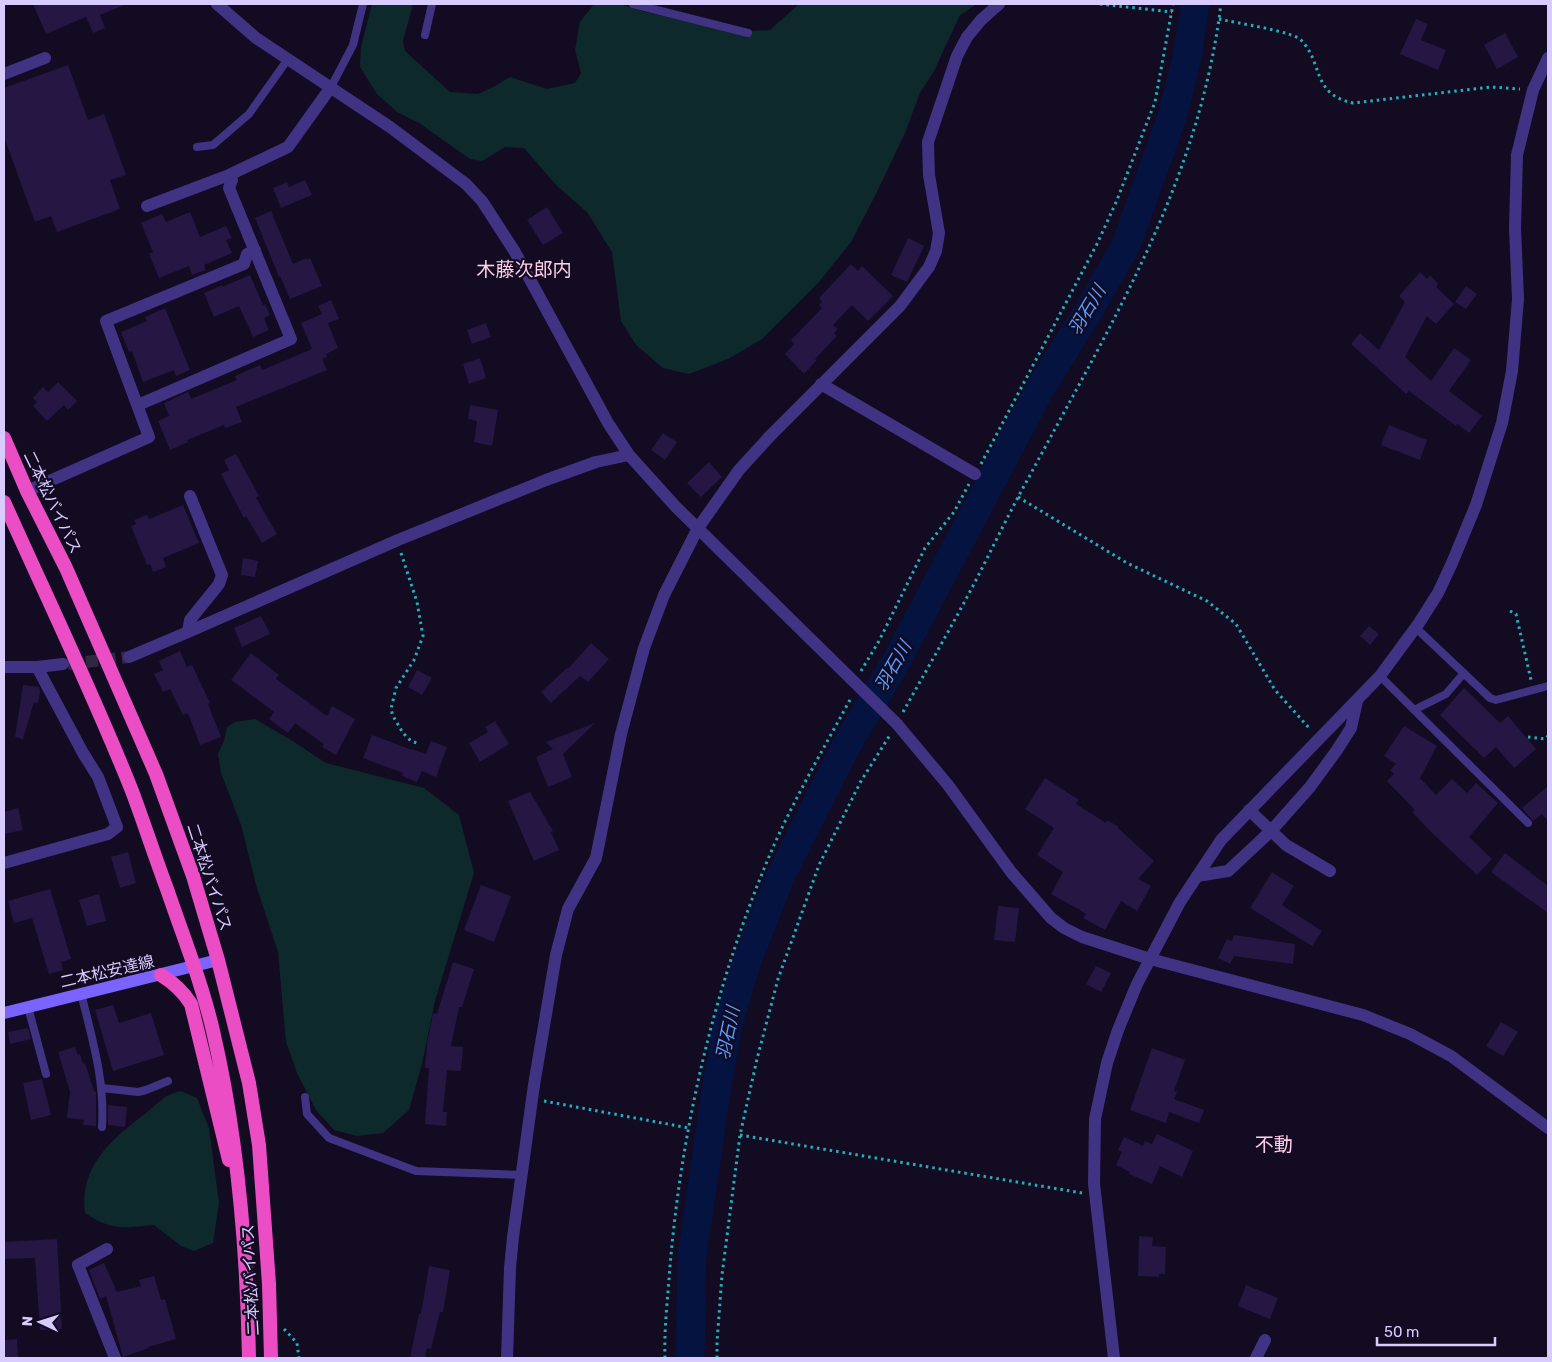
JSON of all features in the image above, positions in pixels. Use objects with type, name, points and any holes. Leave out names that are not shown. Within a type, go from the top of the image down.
[{"type":"highway","name":"二本松バイパス","points":[[4,438],[66,568],[156,774],[193,876],[218,960],[249,1083],[259,1145],[271,1358]]},
{"type":"highway","name":"二本松バイパス","points":[[4,502],[132,792],[194,966],[213,1029],[233,1132],[248,1312],[249,1358]]},
{"type":"highway","points":[[161,975],[175,984],[186,995],[191,1004],[228,1157],[238,1182]]},
{"type":"main road","name":"二本松安達線","points":[[4,1013],[218,960]]},
{"type":"street","points":[[218,4],[256,38],[390,127],[466,184],[482,202],[515,252],[608,422],[629,455],[676,507],[895,722],[948,784],[1011,872],[1051,918],[1064,928],[1082,937],[1150,959],[1363,1015],[1410,1034],[1451,1056],[1548,1128]]},
{"type":"street","points":[[506,1358],[510,1268],[521,1175],[556,955],[568,909],[596,858],[621,734],[644,648],[664,596],[698,528],[739,470],[821,384],[900,306],[929,267],[936,251],[939,233],[929,175],[928,142],[960,50],[967,37],[981,20],[1000,4]]},
{"type":"street","points":[[4,74],[45,58]]},
{"type":"street","points":[[1114,1358],[1095,1196],[1095,1118],[1107,1063],[1118,1030],[1136,984],[1180,902],[1221,840],[1319,738],[1358,701],[1380,676],[1416,628],[1438,593],[1452,563],[1476,506],[1502,423],[1512,371],[1518,299],[1515,228],[1517,155],[1533,90],[1548,58]]},
{"type":"street","points":[[147,206],[229,175],[288,147],[331,87]]},
{"type":"street","points":[[138,405],[291,339],[229,188],[232,180],[229,175]]},
{"type":"street","points":[[28,491],[149,437],[106,321],[244,264],[247,254],[255,250]]},
{"type":"street","points":[[821,384],[975,474]]},
{"type":"street","points":[[129,657],[398,540],[574,469],[629,455]]},
{"type":"street","points":[[188,632],[190,620],[220,584],[222,575],[190,496]]},
{"type":"street","points":[[4,667],[37,667],[63,664]]},
{"type":"street","points":[[4,863],[108,834],[116,828],[98,777],[37,667]]},
{"type":"street","points":[[1197,876],[1228,871],[1271,831],[1310,787],[1337,750],[1351,728],[1358,701]]},
{"type":"street","points":[[1249,810],[1286,845],[1330,871]]},
{"type":"street","points":[[107,1249],[78,1265],[115,1358]]},
{"type":"street","points":[[1256,1358],[1266,1340]]},
{"type":"lane","points":[[331,87],[353,45],[363,4]]},
{"type":"lane","points":[[425,35],[432,4]]},
{"type":"lane","points":[[633,4],[748,33]]},
{"type":"lane","points":[[197,147],[213,145],[249,114],[288,59]]},
{"type":"lane","points":[[1416,628],[1490,698],[1496,700],[1548,686]]},
{"type":"lane","points":[[1414,710],[1446,694],[1464,674]]},
{"type":"lane","points":[[1380,676],[1528,823]]},
{"type":"lane","points":[[81,993],[101,1077],[102,1128]]},
{"type":"lane","points":[[28,1007],[46,1074]]},
{"type":"lane","points":[[102,1088],[138,1092],[168,1080]]},
{"type":"lane","points":[[304,1097],[307,1114],[329,1138],[416,1171],[521,1175]]},
{"type":"path","points":[[1100,4],[1172,12]]},
{"type":"path","points":[[665,1358],[672,1242],[689,1128],[714,1016],[754,895],[775,844],[808,777],[925,548],[954,512],[987,455],[1098,242],[1117,200],[1155,102],[1173,4]]},
{"type":"path","points":[[717,1358],[716,1342],[722,1275],[740,1135],[778,979],[819,865],[861,781],[974,583],[1018,497],[1127,297],[1168,206],[1186,158],[1214,53],[1221,4]]},
{"type":"path","points":[[1219,19],[1287,34],[1300,39],[1309,52],[1322,83],[1330,93],[1341,100],[1353,102],[1491,88],[1533,90]]},
{"type":"path","points":[[1018,497],[1127,563],[1214,606],[1236,624],[1275,690],[1319,738]]},
{"type":"path","points":[[398,540],[417,602],[424,636],[414,660],[396,688],[391,709],[403,733],[417,743]]},
{"type":"path","points":[[1510,611],[1516,614],[1534,690]]},
{"type":"path","points":[[1528,737],[1545,738],[1548,736]]},
{"type":"path","points":[[532,1098],[689,1128]]},
{"type":"path","points":[[740,1135],[1095,1196]]},
{"type":"path","points":[[270,1314],[297,1343],[299,1358]]},
{"type":"green space","points":[[372,4],[413,4],[403,41],[405,51],[450,92],[478,94],[510,77],[547,89],[575,83],[581,73],[575,50],[580,22],[594,4],[619,4],[733,32],[770,30],[799,4],[977,4],[960,15],[934,71],[920,93],[905,133],[851,242],[819,282],[762,339],[728,359],[689,374],[663,368],[636,345],[621,321],[612,252],[587,212],[557,186],[524,148],[505,147],[482,161],[470,159],[419,123],[397,112],[377,94],[360,67],[361,47]]},
{"type":"green space","points":[[255,719],[326,763],[424,788],[459,815],[474,873],[435,1001],[422,1064],[409,1110],[383,1133],[357,1136],[334,1130],[316,1110],[297,1073],[286,1042],[278,952],[256,885],[241,825],[221,773],[218,754],[224,741],[227,727],[235,722]]},
{"type":"green space","points":[[181,1091],[197,1098],[209,1128],[219,1203],[213,1243],[194,1251],[181,1246],[154,1225],[118,1227],[103,1223],[85,1213],[87,1181],[100,1155],[121,1133],[162,1099]]},
{"type":"building","points":[[33,4],[127,4],[100,15],[105,28],[93,33],[86,17],[46,34]]},
{"type":"building","points":[[1416,19],[1428,24],[1421,40],[1446,50],[1438,70],[1400,54]]},
{"type":"building","points":[[1505,33],[1518,57],[1497,69],[1484,45]]},
{"type":"building","points":[[68,65],[88,120],[104,114],[126,175],[110,180],[120,209],[57,232],[51,216],[35,222],[4,137],[4,88]]},
{"type":"building","points":[[305,180],[312,195],[281,208],[273,188],[287,182],[289,187]]},
{"type":"building","points":[[547,207],[563,233],[543,245],[527,220]]},
{"type":"building","points":[[271,211],[293,264],[310,258],[322,286],[290,299],[255,218]]},
{"type":"building","points":[[190,212],[200,237],[226,226],[232,238],[226,240],[232,253],[204,265],[206,270],[192,275],[189,266],[159,278],[149,254],[153,252],[141,223],[162,214],[166,222]]},
{"type":"building","points":[[908,238],[924,246],[907,282],[891,275]]},
{"type":"building","points":[[851,264],[858,271],[862,266],[893,296],[868,321],[852,305],[833,325],[838,329],[834,333],[837,336],[815,359],[817,360],[804,374],[785,354],[794,344],[791,340],[822,308],[819,305],[822,302],[819,298]]},
{"type":"building","points":[[1420,272],[1427,279],[1430,275],[1438,284],[1436,287],[1454,304],[1436,324],[1427,316],[1405,357],[1431,381],[1454,348],[1471,360],[1449,391],[1482,416],[1469,433],[1457,424],[1456,426],[1409,391],[1406,394],[1351,344],[1360,333],[1379,350],[1405,302],[1399,296]]},
{"type":"building","points":[[250,275],[263,305],[265,304],[270,315],[264,318],[269,330],[253,337],[239,306],[214,317],[204,293]]},
{"type":"building","points":[[1466,286],[1477,294],[1466,309],[1455,302]]},
{"type":"building","points":[[331,300],[339,319],[328,323],[338,348],[326,354],[327,357],[322,359],[327,370],[236,407],[242,422],[225,428],[224,425],[187,440],[188,442],[170,450],[158,421],[169,416],[164,403],[188,392],[191,399],[237,380],[235,376],[260,365],[262,370],[312,349],[301,323],[322,314],[318,306]]},
{"type":"building","points":[[165,308],[190,370],[176,376],[174,370],[143,382],[132,351],[129,352],[121,332],[147,321],[145,317]]},
{"type":"building","points":[[486,323],[491,337],[472,344],[467,330]]},
{"type":"building","points":[[480,358],[486,378],[469,384],[463,364]]},
{"type":"building","points":[[58,382],[77,401],[68,410],[64,405],[47,421],[33,406],[37,402],[33,398],[43,387],[48,392]]},
{"type":"building","points":[[470,405],[498,410],[492,446],[474,442],[477,421],[468,419]]},
{"type":"building","points":[[1389,425],[1427,440],[1420,460],[1381,445]]},
{"type":"building","points":[[663,433],[677,442],[665,460],[651,450]]},
{"type":"building","points":[[236,454],[259,496],[256,498],[277,534],[262,543],[246,516],[244,518],[221,474],[229,470],[224,460]]},
{"type":"building","points":[[709,462],[722,477],[701,497],[687,483]]},
{"type":"building","points":[[183,505],[199,543],[163,558],[166,567],[153,572],[150,564],[147,565],[131,526],[136,524],[134,520],[147,515],[149,519]]},
{"type":"building","points":[[243,558],[258,561],[255,577],[241,575]]},
{"type":"building","points":[[261,616],[270,634],[242,647],[234,628]]},
{"type":"building","points":[[1369,626],[1379,634],[1370,645],[1360,636]]},
{"type":"building","points":[[591,643],[609,659],[588,682],[580,676],[551,703],[541,692],[568,669]]},
{"type":"building","points":[[180,651],[187,667],[192,665],[210,703],[208,704],[221,737],[200,745],[188,713],[183,715],[170,689],[163,692],[154,674],[163,670],[159,661]]},
{"type":"building","points":[[251,653],[279,675],[276,679],[327,716],[332,706],[355,719],[336,755],[322,747],[324,744],[295,723],[288,733],[269,719],[274,712],[231,680]]},
{"type":"building","points":[[417,670],[432,678],[422,695],[408,687]]},
{"type":"building","points":[[23,685],[39,687],[40,691],[38,703],[34,702],[23,739],[15,737]]},
{"type":"building","points":[[1464,688],[1500,723],[1508,716],[1536,749],[1514,768],[1496,747],[1484,758],[1440,715]]},
{"type":"building","points":[[495,721],[509,744],[480,762],[469,743],[488,732],[485,727]]},
{"type":"building","points":[[595,723],[563,754],[572,777],[548,787],[536,757],[553,749],[546,742]]},
{"type":"building","points":[[1404,726],[1437,746],[1420,778],[1436,795],[1452,779],[1467,793],[1476,783],[1498,803],[1469,837],[1492,859],[1477,875],[1431,832],[1412,812],[1415,810],[1387,781],[1394,774],[1390,770],[1396,764],[1384,756]]},
{"type":"building","points":[[372,735],[426,754],[431,741],[447,747],[436,777],[422,771],[417,782],[402,776],[403,773],[363,758]]},
{"type":"building","points":[[1045,778],[1079,800],[1076,804],[1106,823],[1107,820],[1119,827],[1154,861],[1138,879],[1151,886],[1137,911],[1121,901],[1105,930],[1083,918],[1086,914],[1051,894],[1063,872],[1037,855],[1054,828],[1025,809]]},
{"type":"building","points":[[1548,786],[1548,821],[1542,814],[1533,821],[1522,808]]},
{"type":"building","points":[[530,792],[553,831],[551,832],[559,850],[534,861],[508,801]]},
{"type":"building","points":[[18,808],[23,830],[4,834],[4,812]]},
{"type":"building","points":[[128,852],[136,883],[120,888],[111,857]]},
{"type":"building","points":[[1505,853],[1548,886],[1548,913],[1491,872]]},
{"type":"building","points":[[1272,872],[1294,886],[1282,905],[1322,931],[1312,946],[1250,908]]},
{"type":"building","points":[[481,885],[511,896],[494,942],[464,930]]},
{"type":"building","points":[[50,889],[71,959],[61,962],[63,970],[49,974],[32,918],[14,923],[8,901]]},
{"type":"building","points":[[99,894],[106,921],[87,926],[79,900]]},
{"type":"building","points":[[998,906],[1019,908],[1015,942],[994,940]]},
{"type":"building","points":[[1234,935],[1295,944],[1293,964],[1234,956],[1230,964],[1218,958],[1227,939],[1232,941]]},
{"type":"building","points":[[453,962],[474,969],[462,1007],[459,1007],[451,1046],[463,1047],[461,1071],[447,1070],[443,1112],[447,1112],[446,1126],[425,1124],[429,1068],[425,1068],[427,1044],[433,1013],[437,1014]]},
{"type":"building","points":[[1096,966],[1111,973],[1101,992],[1086,984]]},
{"type":"building","points":[[113,1005],[119,1023],[151,1013],[164,1055],[113,1071],[95,1010]]},
{"type":"building","points":[[1501,1022],[1518,1032],[1503,1056],[1486,1046]]},
{"type":"building","points":[[28,1028],[31,1039],[10,1044],[8,1032]]},
{"type":"building","points":[[75,1047],[78,1055],[80,1054],[83,1064],[85,1063],[94,1091],[96,1092],[96,1126],[83,1125],[84,1120],[67,1118],[70,1092],[58,1052]]},
{"type":"building","points":[[1152,1048],[1185,1060],[1174,1091],[1177,1092],[1174,1099],[1204,1110],[1199,1123],[1169,1112],[1166,1123],[1130,1110]]},
{"type":"building","points":[[42,1079],[51,1115],[31,1120],[23,1083]]},
{"type":"building","points":[[108,1105],[127,1107],[125,1127],[108,1125]]},
{"type":"building","points":[[1157,1134],[1193,1151],[1182,1177],[1160,1166],[1152,1184],[1129,1174],[1130,1172],[1116,1165],[1122,1152],[1118,1150],[1124,1137],[1143,1146],[1145,1141],[1152,1144]]},
{"type":"building","points":[[1139,1236],[1153,1237],[1152,1246],[1166,1247],[1165,1274],[1159,1274],[1159,1277],[1138,1276]]},
{"type":"building","points":[[57,1239],[62,1329],[40,1330],[35,1258],[4,1259],[4,1242]]},
{"type":"building","points":[[104,1263],[117,1292],[141,1286],[139,1280],[154,1276],[161,1300],[165,1299],[176,1339],[123,1357],[106,1296],[100,1299],[89,1270]]},
{"type":"building","points":[[429,1266],[450,1270],[443,1312],[440,1312],[431,1349],[427,1348],[425,1358],[410,1358],[419,1314],[421,1314]]},
{"type":"building","points":[[1246,1285],[1278,1298],[1270,1319],[1238,1306]]},
{"type":"building","points":[[17,1339],[18,1358],[4,1358],[4,1340]]},
{"type":"waterway","name":"羽石川","points":[[690,1358],[692,1257],[716,1091],[728,1024],[747,961],[781,875],[846,746],[898,658],[1040,389],[1089,310],[1126,245],[1172,117],[1187,58],[1195,4]]},
{"type":"tunnel","points":[[68,664],[129,657]]},
{"type":"district","name":"木藤次郎内","points":[[524,269]]},
{"type":"district","name":"不動","points":[[1274,1144]]}]
